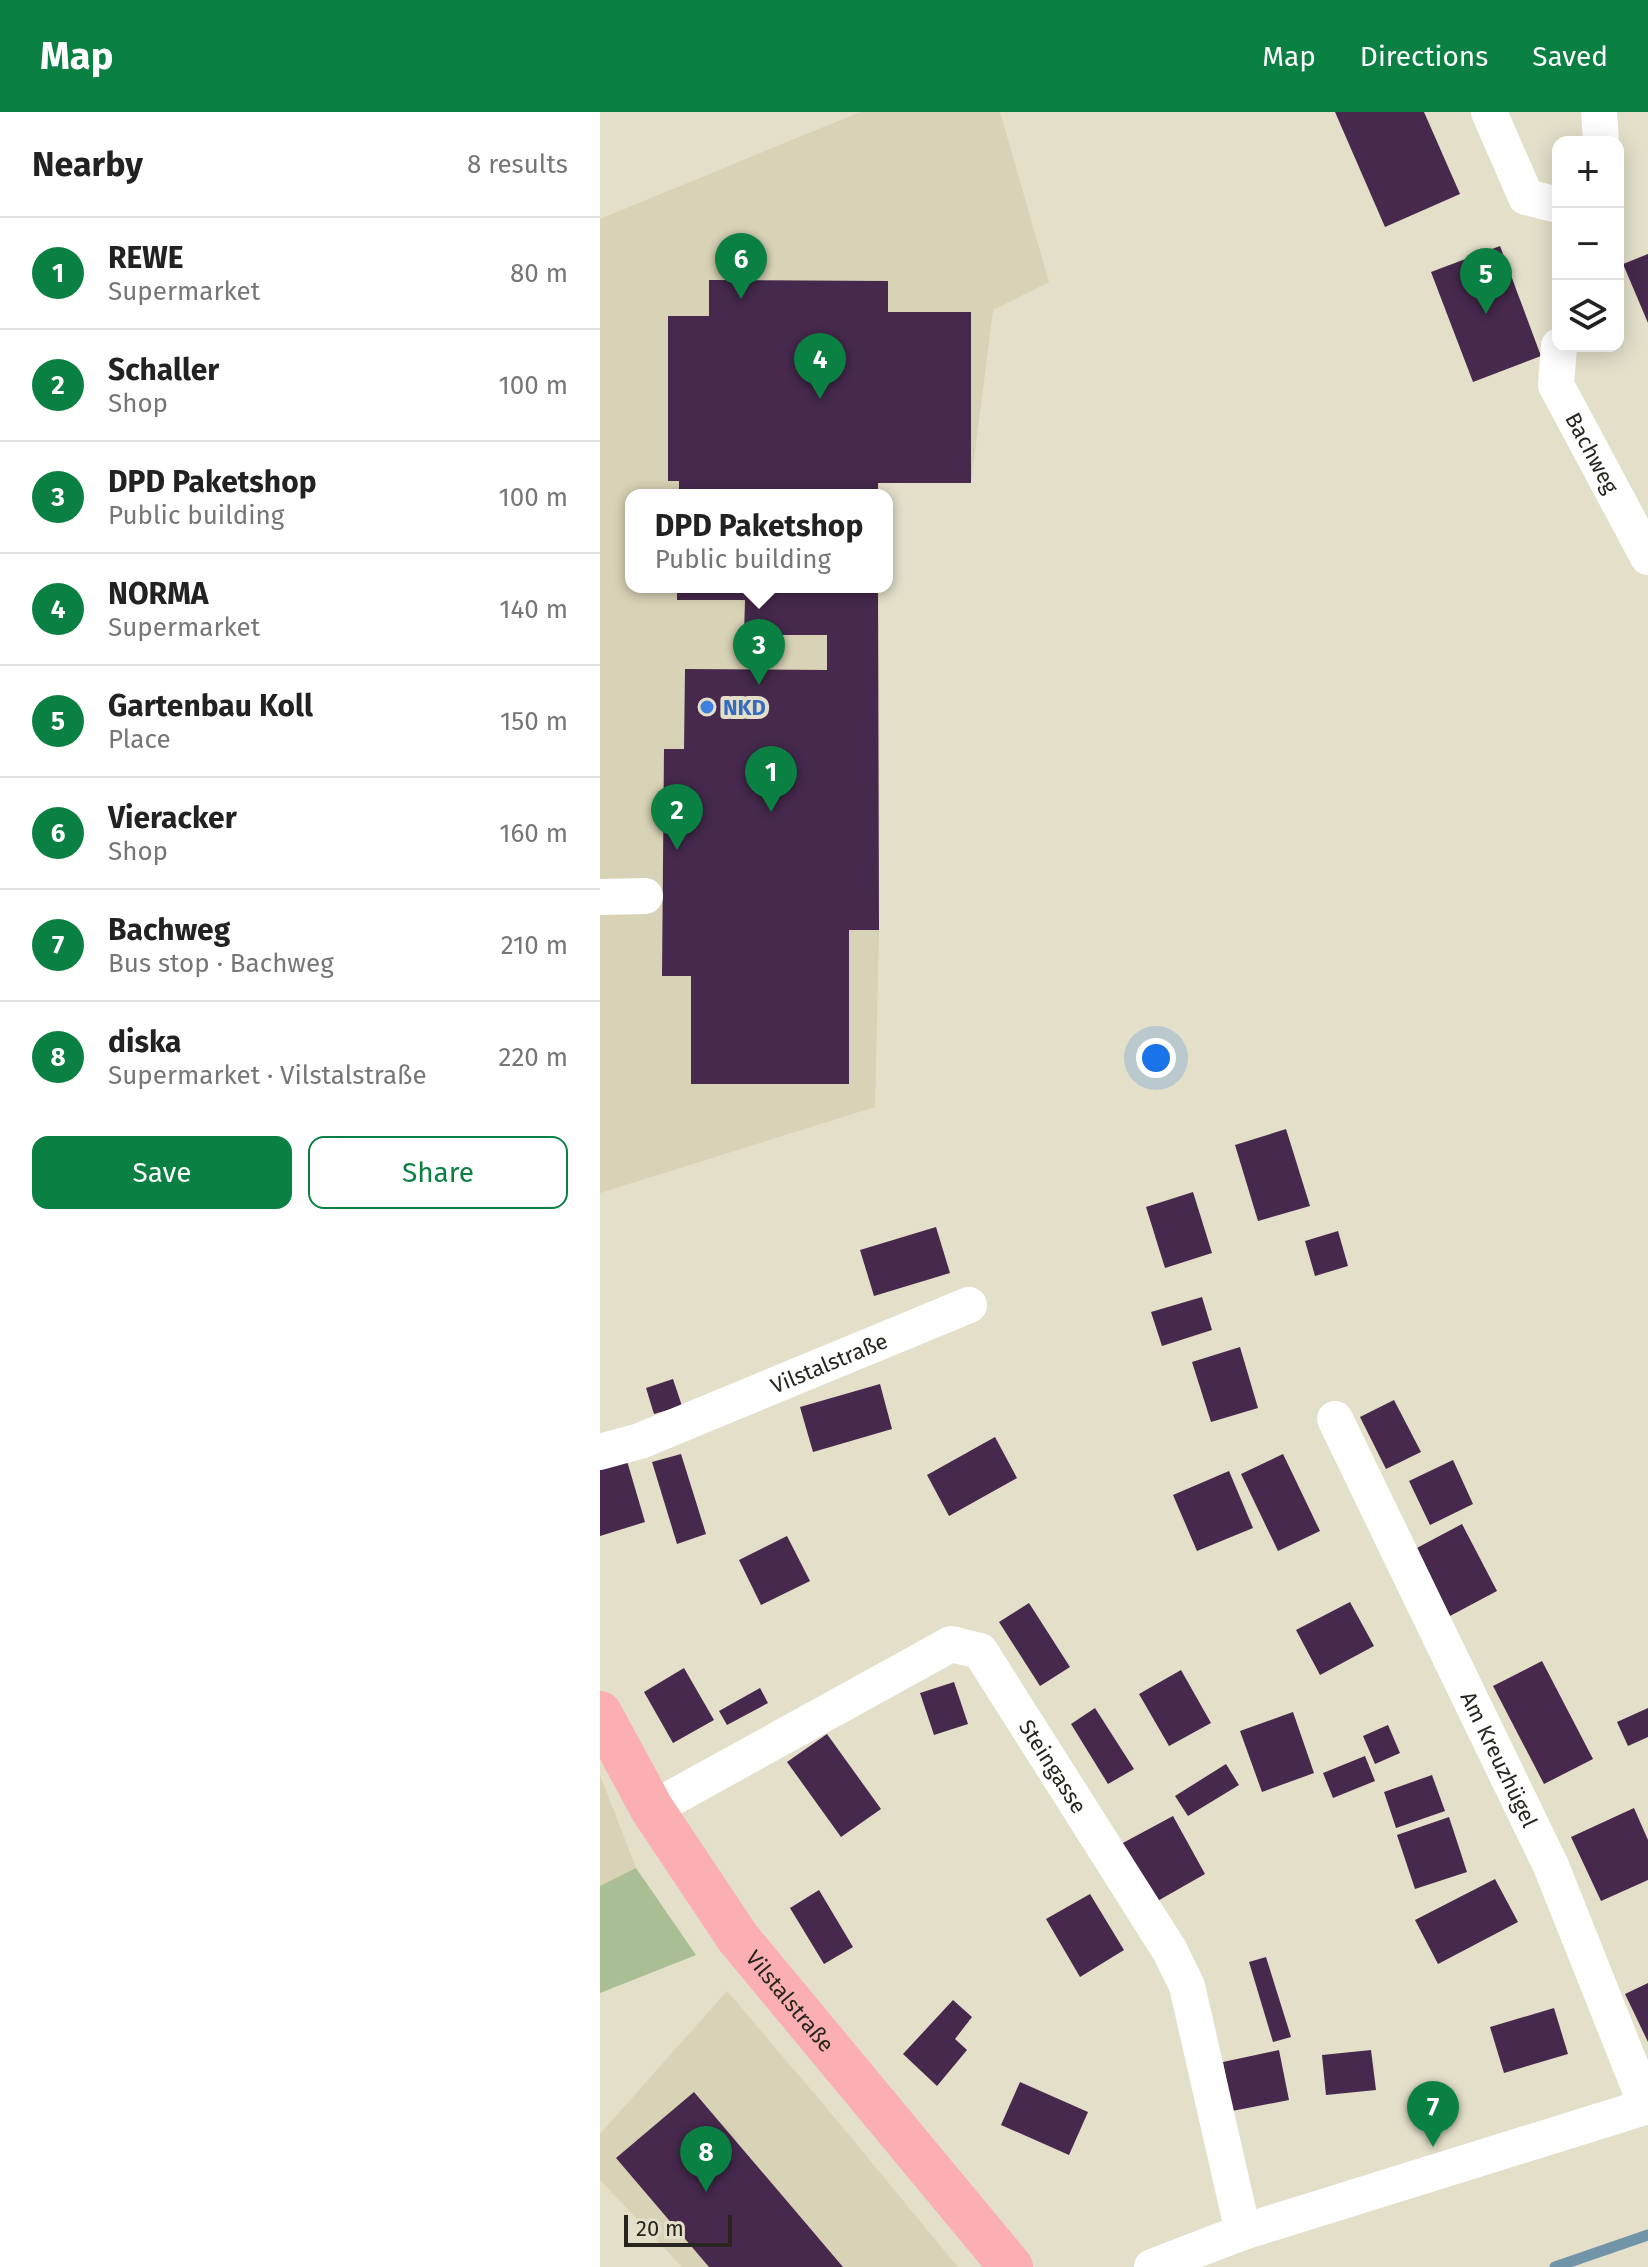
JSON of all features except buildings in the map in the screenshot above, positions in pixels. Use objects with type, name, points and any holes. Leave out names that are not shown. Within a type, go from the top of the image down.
[{"type":"main road","name":"Vilstalstraße","points":[[600,1713],[652,1809],[738,1938],[1011,2267]]},
{"type":"street","points":[[1489,112],[1526,197],[1552,204]]},
{"type":"street","points":[[1599,112],[1601,136]]},
{"type":"street","name":"Bachweg","points":[[1559,352],[1556,385],[1648,557]]},
{"type":"street","points":[[600,897],[645,896]]},
{"type":"street","name":"Vilstalstraße","points":[[600,1452],[640,1441],[969,1305]]},
{"type":"street","name":"Am Kreuzhügel","points":[[1335,1419],[1551,1866],[1648,2106]]},
{"type":"street","name":"Steingasse","points":[[652,1809],[951,1644],[980,1651],[1170,1951],[1187,1986],[1243,2232]]},
{"type":"street","points":[[1152,2267],[1243,2232],[1648,2106]]},
{"type":"shaded area","points":[[860,112],[1000,112],[1049,282],[993,310],[971,483],[879,483],[878,489],[625,489],[625,593],[878,593],[879,930],[875,1107],[600,1193],[600,219]]},
{"type":"shaded area","points":[[600,1775],[636,1868],[600,1886]]},
{"type":"shaded area","points":[[727,1991],[958,2267],[682,2267],[600,2180],[600,2134]]},
{"type":"green space","points":[[636,1868],[696,1955],[600,1993],[600,1886]]},
{"type":"waterway","points":[[1555,2267],[1648,2235]]},
{"type":"place","name":"Vieracker","points":[[741,299]]},
{"type":"place","name":"Gartenbau Koll","points":[[1486,314]]},
{"type":"place","name":"NORMA","points":[[820,399]]},
{"type":"place","name":"DPD Paketshop","points":[[759,685]]},
{"type":"place","name":"NKD","points":[[707,707]]},
{"type":"place","name":"REWE","points":[[771,812]]},
{"type":"place","name":"Schaller","points":[[677,850]]},
{"type":"place","name":"Bachweg","points":[[1433,2147]]},
{"type":"place","name":"diska","points":[[706,2192]]}]
